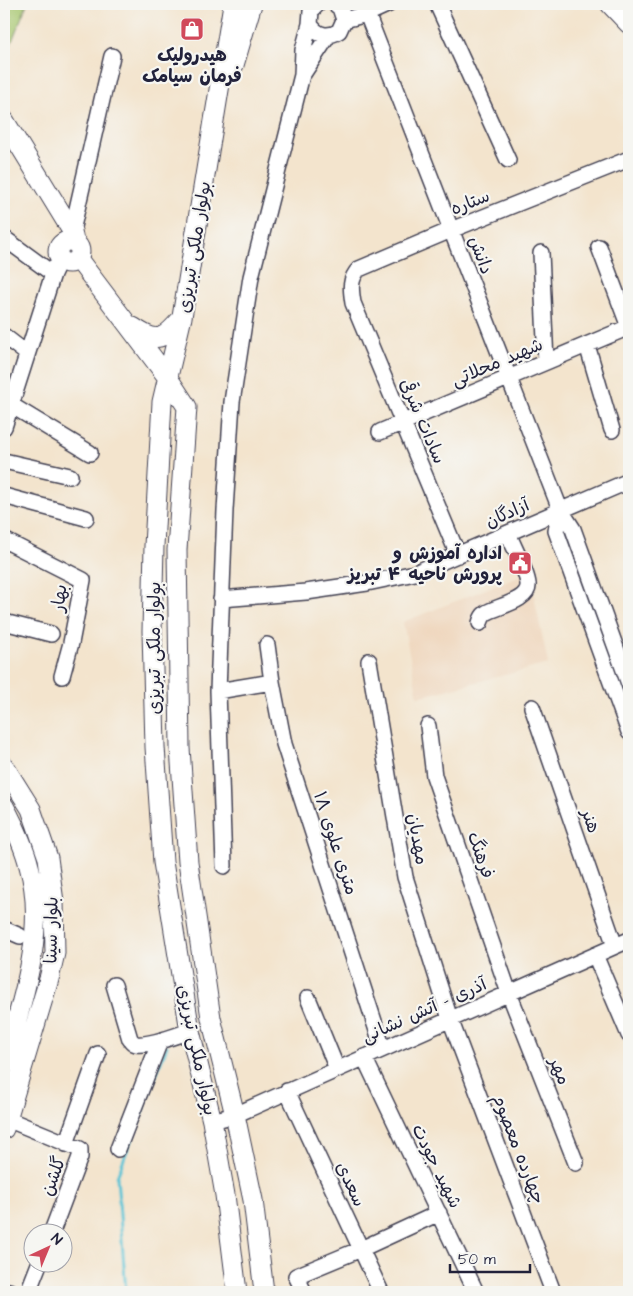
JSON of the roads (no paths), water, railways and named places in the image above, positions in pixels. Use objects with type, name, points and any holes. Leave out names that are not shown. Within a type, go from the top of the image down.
[{"type":"main road","name":"بولوار ملکی تبریزی","points":[[233,4],[182,317],[162,402],[154,546],[153,612],[155,747],[163,862],[190,1031],[212,1121],[225,1196],[238,1292]]},
{"type":"main road","points":[[209,151],[252,4]]},
{"type":"main road","points":[[610,4],[629,24]]},
{"type":"main road","points":[[4,120],[67,251],[126,322],[168,378]]},
{"type":"main road","points":[[4,135],[62,235],[67,251]]},
{"type":"main road","points":[[126,322],[143,334],[151,338],[158,338],[170,332],[182,317]]},
{"type":"main road","points":[[138,340],[149,363],[162,402]]},
{"type":"main road","name":"بولوار ملکی تبریزی","points":[[168,378],[187,407],[177,550],[180,748],[188,862],[211,1018],[235,1115],[253,1200],[264,1292]]},
{"type":"main road","name":"بلوار سینا","points":[[4,766],[31,809],[48,858],[54,902],[55,953],[49,979],[5,1124]]},
{"type":"main road","name":"بلوار سینا","points":[[4,806],[16,828],[30,867],[36,904],[30,975],[4,1065]]},
{"type":"main road","points":[[30,975],[49,979]]},
{"type":"street","points":[[302,75],[328,36],[339,30],[344,20],[340,8],[335,4]]},
{"type":"street","points":[[344,20],[366,14],[389,4]]},
{"type":"street","points":[[437,4],[508,160]]},
{"type":"street","points":[[311,11],[318,33],[328,36]]},
{"type":"street","points":[[224,866],[218,691],[225,510],[232,402],[251,277],[302,75],[303,50],[311,11]]},
{"type":"street","name":"دانش","points":[[366,14],[560,510],[573,529],[629,684]]},
{"type":"street","points":[[4,426],[26,353],[67,251],[112,56]]},
{"type":"street","name":"ستاره","points":[[354,302],[351,284],[353,276],[359,269],[629,159]]},
{"type":"street","points":[[4,238],[67,251]]},
{"type":"street","points":[[600,247],[629,327]]},
{"type":"street","points":[[541,253],[546,362]]},
{"type":"street","name":"سادات شرقی","points":[[354,302],[458,555]]},
{"type":"street","name":"شهید محلاتی","points":[[380,432],[629,327]]},
{"type":"street","points":[[4,336],[26,353]]},
{"type":"street","points":[[587,345],[612,430]]},
{"type":"street","points":[[10,405],[90,453]]},
{"type":"street","points":[[4,461],[70,476]]},
{"type":"street","name":"آزادگان","points":[[222,598],[306,592],[367,583],[415,573],[629,481]]},
{"type":"street","points":[[4,496],[86,518]]},
{"type":"street","name":"دانش","points":[[560,510],[556,531],[629,732]]},
{"type":"street","points":[[480,623],[485,614],[522,597],[529,586],[508,533]]},
{"type":"street","name":"بهار","points":[[4,540],[83,580],[71,643],[62,676]]},
{"type":"street","points":[[4,622],[51,634]]},
{"type":"street","name":"۱۸ متری علوی","points":[[268,645],[272,682],[284,744],[383,1049]]},
{"type":"street","name":"مهدیان","points":[[369,661],[405,877],[450,1019]]},
{"type":"street","points":[[218,691],[272,682]]},
{"type":"street","name":"هنر","points":[[532,707],[615,946]]},
{"type":"street","name":"فرهنگ","points":[[428,726],[434,776],[509,993]]},
{"type":"street","points":[[4,929],[20,936]]},
{"type":"street","name":"آذرى - آتش نشانى","points":[[212,1121],[235,1115],[629,940]]},
{"type":"street","points":[[596,955],[629,1035]]},
{"type":"street","points":[[114,985],[130,1039],[133,1043],[160,1040],[190,1031]]},
{"type":"street","name":"مهر","points":[[509,993],[576,1164]]},
{"type":"street","points":[[308,998],[337,1069]]},
{"type":"street","name":"چهارده معصوم","points":[[450,1019],[552,1292]]},
{"type":"street","points":[[118,1149],[160,1040]]},
{"type":"street","points":[[66,1144],[98,1054]]},
{"type":"street","name":"شهید جودت","points":[[364,1057],[476,1292]]},
{"type":"street","name":"سعدی","points":[[287,1091],[381,1292]]},
{"type":"street","name":"گلشن","points":[[5,1124],[80,1149],[80,1157],[55,1224]]},
{"type":"street","points":[[304,1292],[296,1276],[439,1213]]},
{"type":"street","points":[[28,1292],[35,1274]]},
{"type":"street","points":[[4,1290],[12,1292]]},
{"type":"waterway","points":[[126,1292],[117,1177],[167,1046]]},
{"type":"place","name":"هیدرولیک فرمان سیامک","points":[[192,29]]},
{"type":"place","name":"اداره آموزش و پرورش ناحیه ۴ تبریز","points":[[520,563]]}]
